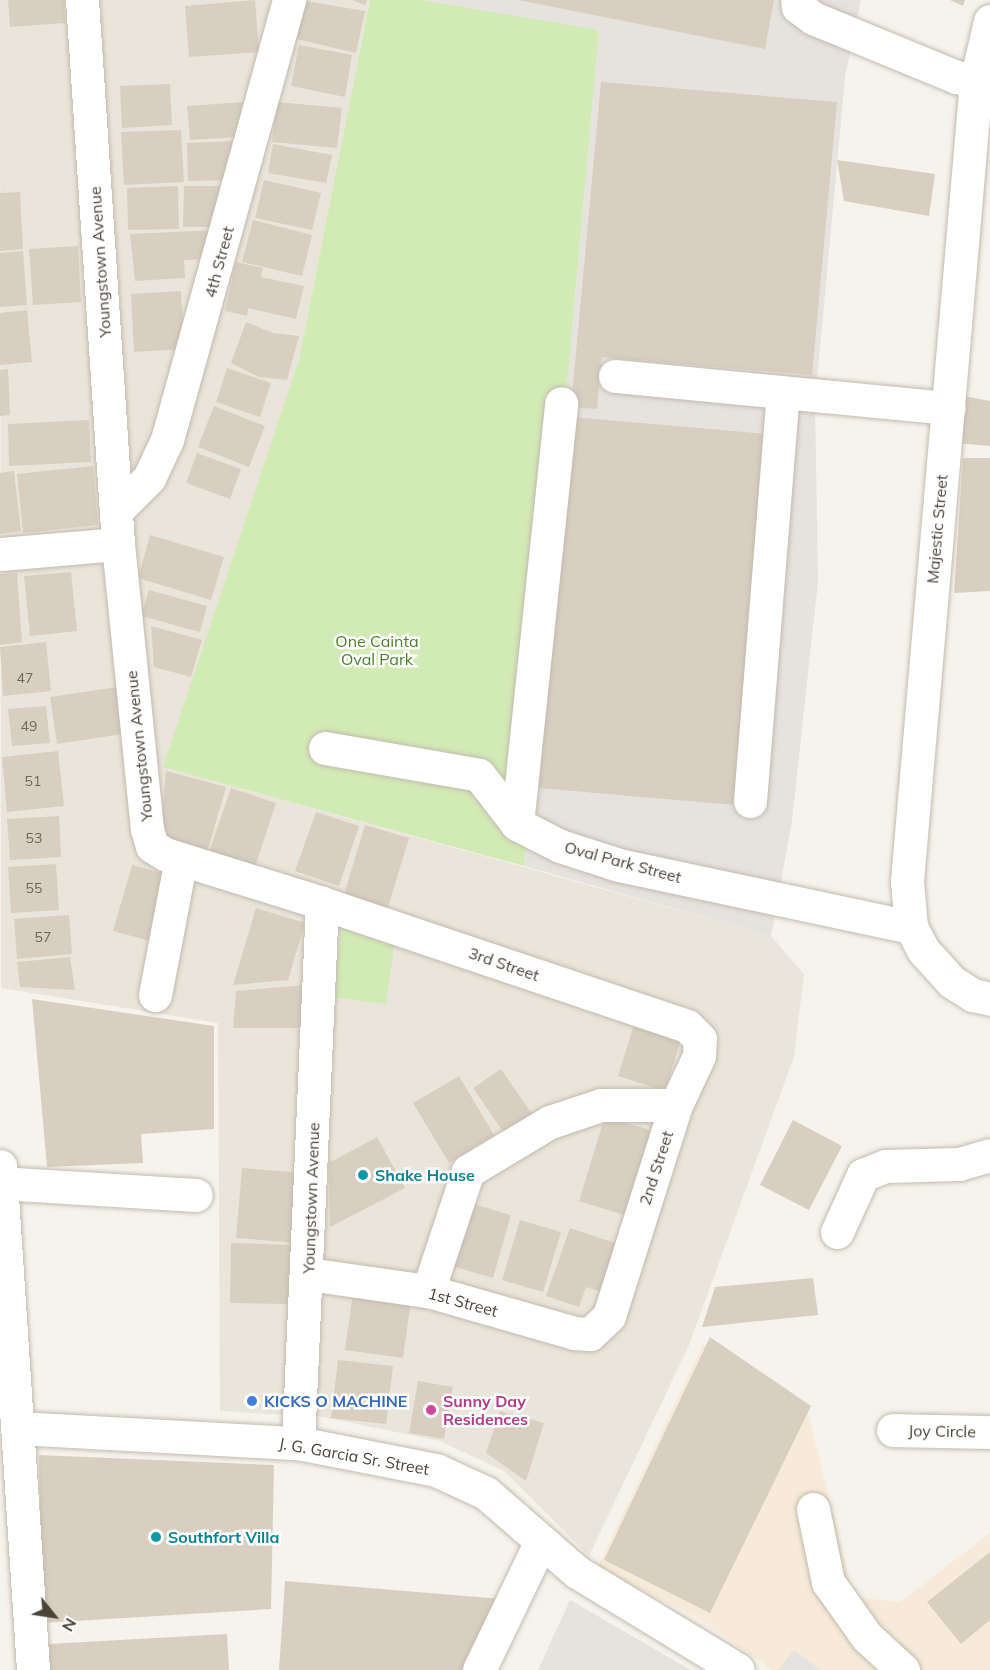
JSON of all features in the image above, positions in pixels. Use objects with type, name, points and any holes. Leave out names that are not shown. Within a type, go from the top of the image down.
[{"type":"street","name":"Youngstown Avenue","points":[[82,0],[118,509],[118,544],[147,829],[152,846],[181,859],[322,903],[308,1274],[298,1443]]},
{"type":"street","name":"4th Street","points":[[118,509],[149,478],[167,440],[289,0]]},
{"type":"street","points":[[797,0],[798,7],[813,18],[956,78],[983,82]]},
{"type":"street","name":"Majestic Street","points":[[990,21],[948,408],[907,881],[911,927],[923,950],[952,981],[973,995],[990,999]]},
{"type":"street","points":[[615,376],[948,408]]},
{"type":"street","points":[[750,801],[783,392]]},
{"type":"street","points":[[517,824],[561,403]]},
{"type":"street","points":[[112,440],[167,440]]},
{"type":"street","points":[[1,554],[118,544]]},
{"type":"street","name":"Oval Park Street","points":[[325,748],[479,775],[517,824],[560,846],[619,865],[911,927]]},
{"type":"street","points":[[155,995],[181,859]]},
{"type":"street","name":"3rd Street","points":[[322,903],[687,1026]]},
{"type":"street","name":"2nd Street","points":[[609,1316],[676,1105],[699,1056],[700,1038],[687,1026]]},
{"type":"street","points":[[428,1291],[468,1171],[550,1122],[601,1105],[676,1105]]},
{"type":"street","points":[[837,1232],[863,1174],[885,1166],[959,1164],[990,1155]]},
{"type":"street","points":[[33,1670],[1,1175],[196,1195]]},
{"type":"street","name":"1st Street","points":[[308,1274],[428,1291],[574,1333],[590,1334],[609,1316]]},
{"type":"street","name":"J. G. Garcia Sr. Street","points":[[17,1428],[298,1443],[436,1470],[486,1493],[577,1572],[738,1670]]},
{"type":"street","name":"Joy Circle","points":[[893,1430],[990,1432]]},
{"type":"street","points":[[813,1509],[828,1582],[867,1637],[903,1670]]},
{"type":"street","points":[[479,1670],[541,1541]]},
{"type":"shaded area","points":[[0,0],[370,0],[299,359],[164,767],[771,936],[804,974],[794,1057],[689,1345],[589,1556],[504,1471],[440,1441],[323,1417],[220,1411],[218,1023],[1,988]]},
{"type":"shaded area","points":[[422,0],[861,0],[845,77],[815,403],[818,581],[792,821],[771,936],[524,866],[599,30]]},
{"type":"shaded area","points":[[703,1344],[807,1410],[854,1597],[900,1602],[990,1533],[990,1670],[772,1670],[697,1617],[597,1569]]},
{"type":"shaded area","points":[[570,1600],[691,1670],[538,1670]]},
{"type":"shaded area","points":[[794,1650],[821,1670],[778,1670]]},
{"type":"green space","name":"One Cainta Oval Park","points":[[370,0],[422,0],[599,30],[524,866],[163,767],[299,359]]},
{"type":"green space","points":[[343,919],[395,940],[386,1004],[332,997]]},
{"type":"building","points":[[8,0],[64,0],[65,23],[10,27]]},
{"type":"building","points":[[255,0],[259,52],[189,57],[185,6]]},
{"type":"building","points":[[300,0],[365,11],[356,53],[292,38]]},
{"type":"building","points":[[352,0],[367,0],[365,5]]},
{"type":"building","points":[[518,0],[774,0],[765,49]]},
{"type":"building","points":[[950,0],[965,0],[963,6]]},
{"type":"building","points":[[299,45],[352,55],[345,97],[291,86]]},
{"type":"building","points":[[601,82],[837,102],[812,375],[602,357],[597,409],[571,407]]},
{"type":"building","points":[[170,84],[172,125],[122,128],[120,86]]},
{"type":"building","points":[[243,102],[237,137],[190,140],[187,106]]},
{"type":"building","points":[[277,102],[342,108],[337,148],[272,142]]},
{"type":"building","points":[[181,130],[184,182],[124,185],[121,132]]},
{"type":"building","points":[[238,141],[229,180],[188,181],[187,143]]},
{"type":"building","points":[[273,144],[332,155],[326,183],[268,173]]},
{"type":"building","points":[[837,160],[935,174],[929,216],[844,201]]},
{"type":"building","points":[[264,180],[321,193],[312,230],[255,218]]},
{"type":"building","points":[[178,186],[179,229],[128,230],[127,188]]},
{"type":"building","points":[[184,186],[226,186],[215,227],[183,227]]},
{"type":"building","points":[[20,192],[23,249],[0,251],[0,193]]},
{"type":"building","points":[[253,220],[312,235],[302,276],[242,262]]},
{"type":"building","points":[[216,230],[212,259],[184,260],[185,278],[135,281],[130,234]]},
{"type":"building","points":[[78,246],[81,302],[33,305],[29,249]]},
{"type":"building","points":[[23,251],[27,305],[0,307],[0,253]]},
{"type":"building","points":[[236,262],[263,268],[261,277],[304,286],[296,319],[248,308],[247,316],[225,311]]},
{"type":"building","points":[[181,291],[184,349],[134,352],[131,294]]},
{"type":"building","points":[[27,310],[32,362],[0,365],[0,313]]},
{"type":"building","points":[[246,322],[273,333],[299,336],[287,380],[259,377],[231,363]]},
{"type":"building","points":[[227,368],[271,383],[260,417],[216,402]]},
{"type":"building","points":[[8,369],[10,415],[0,416],[0,370]]},
{"type":"building","points":[[963,396],[990,401],[990,446],[956,443]]},
{"type":"building","points":[[214,406],[265,426],[249,467],[198,447]]},
{"type":"building","points":[[573,417],[768,434],[734,805],[539,788]]},
{"type":"building","points":[[89,420],[91,462],[9,466],[8,424]]},
{"type":"building","points":[[197,453],[241,469],[230,499],[186,483]]},
{"type":"building","points":[[963,458],[990,458],[990,591],[954,593]]},
{"type":"building","points":[[93,466],[98,525],[23,533],[17,474]]},
{"type":"building","points":[[14,471],[21,531],[0,534],[0,473]]},
{"type":"building","points":[[150,535],[224,557],[211,600],[138,578]]},
{"type":"building","points":[[71,572],[77,631],[30,636],[24,576]]},
{"type":"building","points":[[17,573],[22,642],[0,645],[0,574]]},
{"type":"building","points":[[149,590],[207,606],[200,632],[141,616]]},
{"type":"building","points":[[151,626],[202,640],[191,677],[154,667]]},
{"type":"building","points":[[46,642],[51,691],[3,696],[0,647]]},
{"type":"building","points":[[117,687],[123,734],[57,744],[50,697]]},
{"type":"building","points":[[46,706],[50,743],[12,746],[8,709]]},
{"type":"building","points":[[58,751],[64,806],[7,812],[2,757]]},
{"type":"building","points":[[166,771],[226,787],[207,853],[171,843],[161,827]]},
{"type":"building","points":[[231,788],[276,803],[254,870],[208,855]]},
{"type":"building","points":[[316,812],[359,826],[339,886],[295,871]]},
{"type":"building","points":[[59,816],[61,857],[10,860],[7,819]]},
{"type":"building","points":[[365,825],[409,838],[386,914],[342,901]]},
{"type":"building","points":[[56,864],[59,910],[11,913],[8,867]]},
{"type":"building","points":[[132,865],[176,877],[157,943],[113,931]]},
{"type":"building","points":[[256,908],[305,923],[288,980],[233,985]]},
{"type":"building","points":[[69,915],[72,954],[17,959],[14,919]]},
{"type":"building","points":[[70,957],[75,990],[20,987],[17,962]]},
{"type":"building","points":[[305,985],[305,1028],[233,1028],[236,991]]},
{"type":"building","points":[[32,999],[214,1026],[214,1129],[141,1134],[143,1163],[47,1167]]},
{"type":"building","points":[[636,1018],[683,1033],[665,1091],[618,1076]]},
{"type":"building","points":[[501,1069],[534,1117],[506,1136],[473,1088]]},
{"type":"building","points":[[459,1076],[494,1135],[449,1163],[413,1103]]},
{"type":"building","points":[[605,1116],[653,1131],[627,1216],[579,1201]]},
{"type":"building","points":[[793,1120],[842,1146],[809,1210],[760,1185]]},
{"type":"building","name":"Shake House","points":[[377,1137],[405,1188],[330,1227],[329,1163]]},
{"type":"building","points":[[242,1168],[305,1173],[298,1243],[236,1238]]},
{"type":"building","points":[[470,1203],[511,1215],[493,1278],[452,1266]]},
{"type":"building","points":[[520,1220],[561,1232],[543,1292],[502,1280]]},
{"type":"building","points":[[570,1228],[618,1244],[602,1292],[586,1287],[579,1307],[546,1296]]},
{"type":"building","points":[[231,1243],[295,1245],[293,1304],[230,1303]]},
{"type":"building","points":[[813,1278],[818,1315],[702,1327],[715,1287]]},
{"type":"building","points":[[353,1293],[411,1301],[403,1358],[345,1350]]},
{"type":"building","points":[[710,1337],[811,1406],[710,1613],[604,1560]]},
{"type":"building","points":[[338,1360],[393,1366],[386,1424],[331,1418]]},
{"type":"building","name":"Sunny Day Residences","points":[[418,1381],[453,1387],[444,1439],[409,1433]]},
{"type":"building","points":[[500,1411],[544,1423],[526,1481],[486,1453]]},
{"type":"building","name":"Southfort Villa","points":[[39,1455],[274,1465],[271,1609],[42,1623]]},
{"type":"building","points":[[990,1552],[990,1620],[961,1644],[927,1602]]},
{"type":"building","points":[[285,1581],[501,1599],[467,1670],[279,1670]]},
{"type":"building","points":[[227,1634],[229,1670],[50,1670],[49,1644]]},
{"type":"place","name":"Shake House","points":[[363,1175]]},
{"type":"place","name":"KICKS O MACHINE","points":[[252,1401]]},
{"type":"place","name":"Sunny Day Residences","points":[[431,1410]]},
{"type":"place","name":"Southfort Villa","points":[[156,1537]]}]
